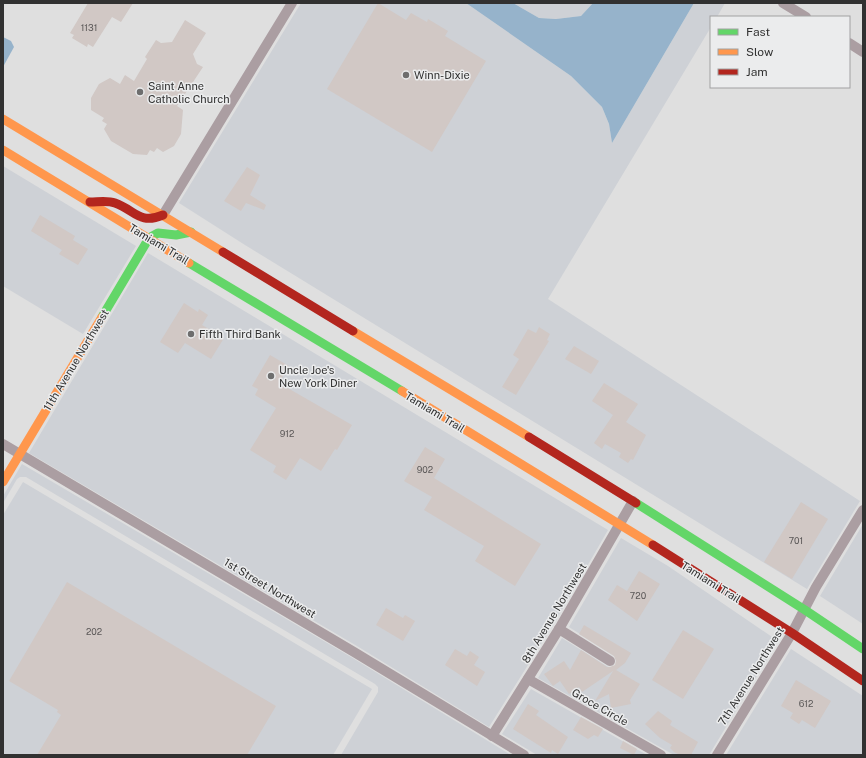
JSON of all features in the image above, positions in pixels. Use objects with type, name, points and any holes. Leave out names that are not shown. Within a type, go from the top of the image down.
[{"type":"main road","points":[[3,119],[633,501],[805,610],[863,649]]},
{"type":"main road","name":"Tamiami Trail","points":[[3,150],[620,524],[792,633],[863,681]]},
{"type":"main road","points":[[90,202],[110,201],[140,218],[152,219],[162,215]]},
{"type":"main road","points":[[149,238],[161,231],[175,235],[190,232]]},
{"type":"main road","name":"11th Avenue Northwest","points":[[3,482],[149,238]]},
{"type":"street","points":[[162,215],[292,3]]},
{"type":"street","points":[[783,3],[804,16]]},
{"type":"street","points":[[850,44],[863,52]]},
{"type":"street","name":"1st Street Northwest","points":[[3,444],[341,644],[524,755]]},
{"type":"street","name":"8th Avenue Northwest","points":[[492,736],[559,629],[633,501]]},
{"type":"street","name":"7th Avenue Northwest","points":[[717,755],[792,633],[816,587],[863,510]]},
{"type":"street","points":[[559,629],[610,661]]},
{"type":"street","name":"Groce Circle","points":[[528,680],[660,755]]},
{"type":"shaded area","points":[[301,3],[466,3],[571,76],[602,107],[609,124],[612,143],[694,3],[725,3],[718,16],[710,16],[710,29],[548,299],[860,501],[807,589],[245,245],[179,203]]},
{"type":"shaded area","points":[[513,3],[593,3],[581,16],[556,19],[539,18]]},
{"type":"shaded area","points":[[3,166],[136,246],[83,334],[3,286]]},
{"type":"shaded area","points":[[148,253],[608,530],[555,622],[489,727],[357,646],[29,453]]},
{"type":"shaded area","points":[[22,464],[351,657],[511,755],[341,755],[378,692],[378,687],[375,684],[26,477],[20,477],[17,479],[3,503],[3,496]]},
{"type":"shaded area","points":[[23,482],[372,689],[333,755],[3,755],[3,515]]},
{"type":"shaded area","points":[[863,524],[863,624],[820,596]]},
{"type":"shaded area","points":[[621,538],[668,566],[778,641],[709,755],[674,755],[538,678],[562,638],[613,670],[619,659],[569,627]]},
{"type":"shaded area","points":[[791,649],[863,696],[863,755],[726,755]]},
{"type":"shaded area","points":[[531,689],[647,755],[537,755],[502,734]]},
{"type":"water","points":[[466,3],[513,3],[539,18],[556,19],[581,16],[593,3],[694,3],[612,143],[609,124],[602,107],[571,76]]},
{"type":"water","points":[[3,37],[11,41],[14,47],[3,67]]},
{"type":"building","points":[[88,3],[133,3],[121,22],[112,17],[93,47],[88,44],[87,47],[72,38],[74,35],[70,33]]},
{"type":"building","name":"Winn-Dixie","points":[[378,3],[406,20],[411,13],[427,22],[428,19],[448,31],[445,36],[486,61],[432,152],[327,89]]},
{"type":"building","name":"Saint Anne Catholic Church","points":[[185,20],[206,33],[193,54],[197,64],[203,67],[177,106],[183,110],[181,134],[174,146],[163,152],[157,148],[154,152],[150,150],[147,155],[133,154],[111,141],[104,129],[107,124],[102,121],[104,118],[91,110],[91,98],[99,84],[110,78],[120,84],[125,75],[134,81],[147,59],[145,57],[156,40],[161,43],[172,42]]},
{"type":"building","points":[[247,167],[260,175],[250,195],[266,205],[264,210],[246,203],[241,211],[224,201]]},
{"type":"building","points":[[40,215],[75,236],[73,240],[88,249],[78,265],[59,254],[62,250],[31,231]]},
{"type":"building","name":"Fifth Third Bank","points":[[184,303],[198,312],[199,309],[208,315],[202,325],[224,338],[211,359],[185,343],[178,353],[160,342]]},
{"type":"building","points":[[539,327],[550,334],[547,340],[549,341],[516,395],[502,387],[519,359],[513,355],[528,329],[536,333]]},
{"type":"building","points":[[574,346],[599,361],[591,374],[565,359]]},
{"type":"building","points":[[270,355],[289,366],[279,383],[352,425],[337,450],[335,449],[321,471],[300,458],[286,480],[273,472],[276,466],[250,450],[276,408],[255,395],[258,389],[252,386]]},
{"type":"building","points":[[604,383],[638,404],[626,422],[646,435],[633,460],[631,459],[628,463],[619,457],[621,453],[605,444],[602,449],[594,443],[613,415],[592,401]]},
{"type":"building","points":[[425,447],[445,459],[434,478],[541,544],[515,586],[475,561],[484,546],[424,510],[432,497],[404,481]]},
{"type":"building","points":[[801,502],[828,519],[792,579],[764,562]]},
{"type":"building","points":[[639,571],[660,584],[637,621],[608,600],[617,585],[627,591]]},
{"type":"building","points":[[67,582],[276,706],[247,755],[37,755],[61,715],[57,712],[58,710],[9,681]]},
{"type":"building","points":[[386,608],[403,618],[405,615],[415,621],[403,641],[376,625]]},
{"type":"building","points":[[584,625],[631,653],[625,663],[616,670],[640,684],[630,700],[631,704],[611,708],[609,694],[595,701],[613,671],[582,692],[579,687],[569,694],[560,681],[553,686],[544,674],[564,661],[570,670],[581,650],[607,667],[615,665],[616,661],[614,656],[579,634]]},
{"type":"building","points":[[683,630],[714,649],[683,699],[652,680]]},
{"type":"building","points":[[455,649],[467,656],[470,651],[479,657],[474,665],[485,672],[477,686],[445,665]]},
{"type":"building","points":[[796,680],[831,701],[815,728],[802,720],[799,724],[790,718],[793,713],[781,706]]},
{"type":"building","points":[[528,704],[539,711],[536,715],[568,737],[558,754],[552,750],[551,753],[513,729]]},
{"type":"building","points":[[658,711],[672,721],[670,725],[698,742],[691,755],[680,755],[674,752],[670,748],[672,745],[660,738],[645,724]]},
{"type":"building","points":[[581,717],[603,729],[598,737],[594,735],[588,739],[573,730]]},
{"type":"building","points":[[623,741],[637,749],[634,755],[620,748]]},
{"type":"traffic: fast","points":[[149,238],[158,233],[176,235],[191,232]]},
{"type":"traffic: fast","points":[[102,317],[149,238]]},
{"type":"traffic: fast","points":[[189,263],[402,391]]},
{"type":"traffic: fast","points":[[636,503],[805,610],[863,649]]},
{"type":"traffic: slow","points":[[3,119],[223,252]]},
{"type":"traffic: slow","points":[[3,150],[189,263]]},
{"type":"traffic: slow","points":[[3,482],[102,317]]},
{"type":"traffic: slow","points":[[353,331],[529,437]]},
{"type":"traffic: slow","points":[[402,391],[653,545]]},
{"type":"traffic: jam","points":[[90,202],[112,202],[138,215],[148,218],[155,218],[163,215]]},
{"type":"traffic: jam","points":[[223,252],[353,331]]},
{"type":"traffic: jam","points":[[529,437],[636,503]]},
{"type":"traffic: jam","points":[[653,545],[792,633],[863,681]]},
{"type":"place","name":"Winn-Dixie","points":[[406,75]]},
{"type":"place","name":"Saint Anne Catholic Church","points":[[140,92]]},
{"type":"place","name":"Fifth Third Bank","points":[[191,334]]},
{"type":"place","name":"Uncle Joe's New York Diner","points":[[271,376]]}]
